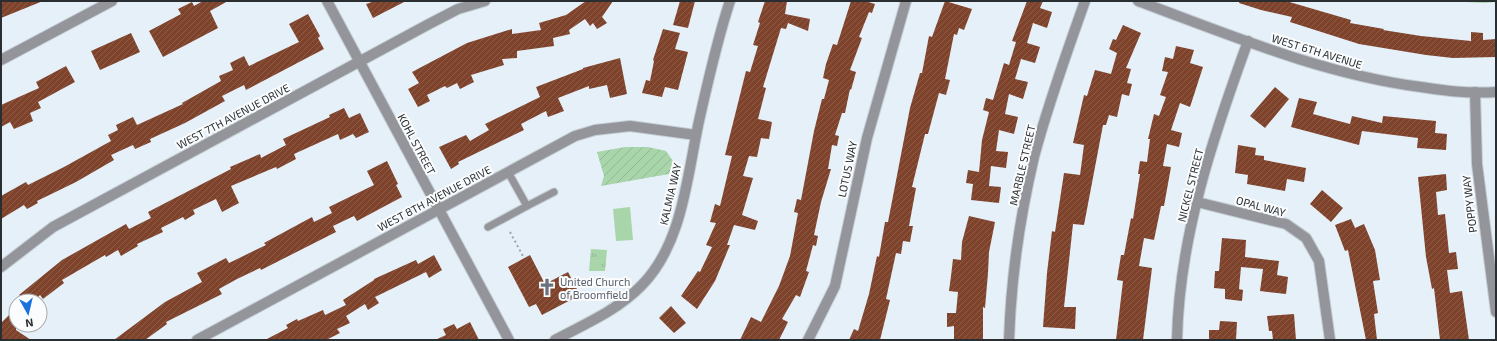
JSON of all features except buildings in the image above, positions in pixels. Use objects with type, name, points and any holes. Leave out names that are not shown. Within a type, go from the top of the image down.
[{"type":"street","points":[[1,60],[112,1]]},
{"type":"street","name":"KOHL STREET","points":[[328,1],[509,340]]},
{"type":"street","name":"WEST 7TH AVENUE DRIVE","points":[[1,267],[52,227],[458,9],[485,1]]},
{"type":"street","name":"KALMIA WAY","points":[[555,340],[608,312],[642,285],[655,270],[665,254],[679,214],[715,55],[730,1]]},
{"type":"street","name":"LOTUS WAY","points":[[808,340],[835,286],[868,130],[906,1]]},
{"type":"street","name":"MARBLE STREET","points":[[1009,340],[1021,225],[1033,163],[1054,88],[1085,1]]},
{"type":"street","name":"WEST 6TH AVENUE","points":[[1138,1],[1301,61],[1351,75],[1394,84],[1446,91],[1496,92]]},
{"type":"street","name":"NICKEL STREET","points":[[1177,340],[1184,266],[1197,202],[1219,120],[1248,41]]},
{"type":"street","name":"POPPY WAY","points":[[1475,92],[1477,164],[1496,312]]},
{"type":"street","name":"WEST 8TH AVENUE DRIVE","points":[[197,340],[575,136],[595,130],[630,126],[696,135]]},
{"type":"street","name":"OPAL WAY","points":[[1197,202],[1286,224],[1306,238],[1318,261],[1330,340]]},
{"type":"lane","points":[[508,172],[527,206]]},
{"type":"lane","points":[[488,227],[554,192]]},
{"type":"path","points":[[510,232],[524,258]]},
{"type":"green space","points":[[1446,1],[1496,1],[1496,2],[1484,3]]},
{"type":"green space","points":[[625,147],[648,147],[666,151],[673,161],[669,174],[601,186],[604,176],[597,152]]},
{"type":"green space","points":[[630,207],[633,240],[616,241],[613,209]]},
{"type":"green space","points":[[591,249],[607,250],[605,271],[589,271]]},
{"type":"place","name":"United Church of Broomfield","points":[[547,287]]}]
